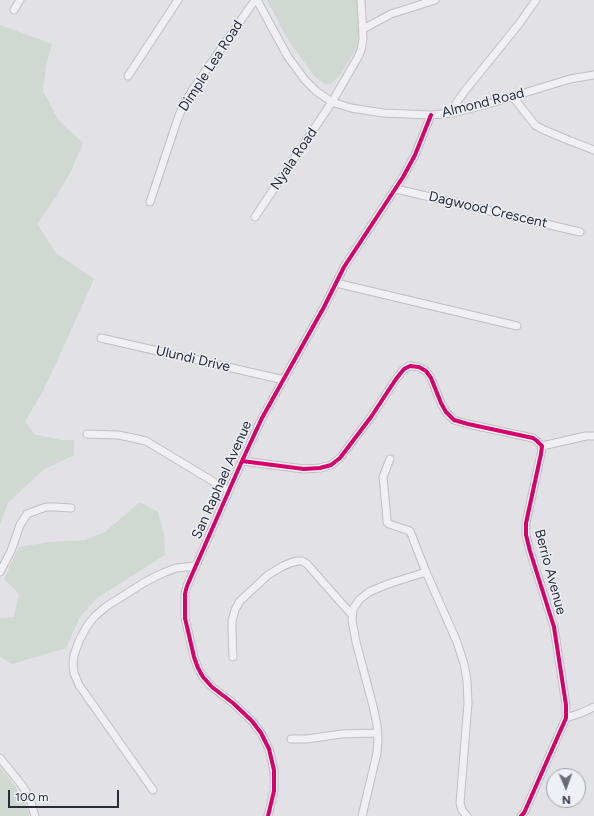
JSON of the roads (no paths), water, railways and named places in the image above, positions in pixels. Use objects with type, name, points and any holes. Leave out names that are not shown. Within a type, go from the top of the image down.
[{"type":"street","points":[[14,10],[20,0]]},
{"type":"street","points":[[128,76],[178,0]]},
{"type":"street","name":"Almond Road","points":[[256,0],[283,48],[305,80],[316,91],[332,102],[351,108],[383,113],[431,115],[452,113],[513,97],[570,79],[594,76]]},
{"type":"street","name":"Dimple Lea Road","points":[[150,202],[184,104],[256,0]]},
{"type":"street","name":"Nyala Road","points":[[255,216],[332,102],[358,57],[362,44],[362,0]]},
{"type":"street","points":[[363,29],[391,14],[435,0]]},
{"type":"street","points":[[452,113],[460,97],[519,24],[536,0]]},
{"type":"street","points":[[513,97],[535,125],[542,130],[594,150]]},
{"type":"street","name":"San Raphael Avenue","points":[[268,816],[274,791],[274,770],[270,749],[252,721],[233,703],[212,687],[203,677],[198,668],[185,618],[185,594],[187,586],[262,418],[324,307],[344,267],[396,189],[415,155],[431,115]]},
{"type":"street","name":"Dagwood Crescent","points":[[396,189],[580,232]]},
{"type":"street","points":[[336,283],[517,326]]},
{"type":"street","name":"Ulundi Drive","points":[[101,338],[284,380]]},
{"type":"street","points":[[242,461],[304,469],[331,466],[340,458],[371,417],[396,379],[404,369],[410,366],[419,367],[426,371],[431,378],[440,402],[446,412],[454,420],[533,438],[542,446],[586,436],[594,436]]},
{"type":"street","points":[[87,434],[118,435],[146,441],[229,491]]},
{"type":"street","name":"Berrio Avenue","points":[[521,816],[524,813],[566,718],[566,705],[554,627],[526,535],[526,523],[542,446]]},
{"type":"street","points":[[390,459],[383,477],[386,522],[410,531],[426,572],[457,642],[464,664],[467,680],[468,703],[460,803],[462,810],[467,816]]},
{"type":"street","points":[[0,572],[11,551],[20,524],[27,514],[34,510],[46,507],[54,506],[71,508]]},
{"type":"street","points":[[233,657],[232,621],[234,610],[240,601],[268,575],[293,562],[302,561],[307,564],[352,615]]},
{"type":"street","points":[[153,790],[79,685],[74,673],[74,655],[87,626],[95,616],[107,606],[145,582],[163,573],[176,568],[196,566]]},
{"type":"street","points":[[362,816],[377,753],[377,734],[373,706],[356,642],[352,620],[353,609],[359,600],[369,592],[388,584],[426,572]]},
{"type":"street","points":[[566,718],[594,707]]},
{"type":"street","points":[[291,739],[307,740],[341,734],[377,734]]},
{"type":"street","points":[[0,758],[30,796],[36,816]]}]
